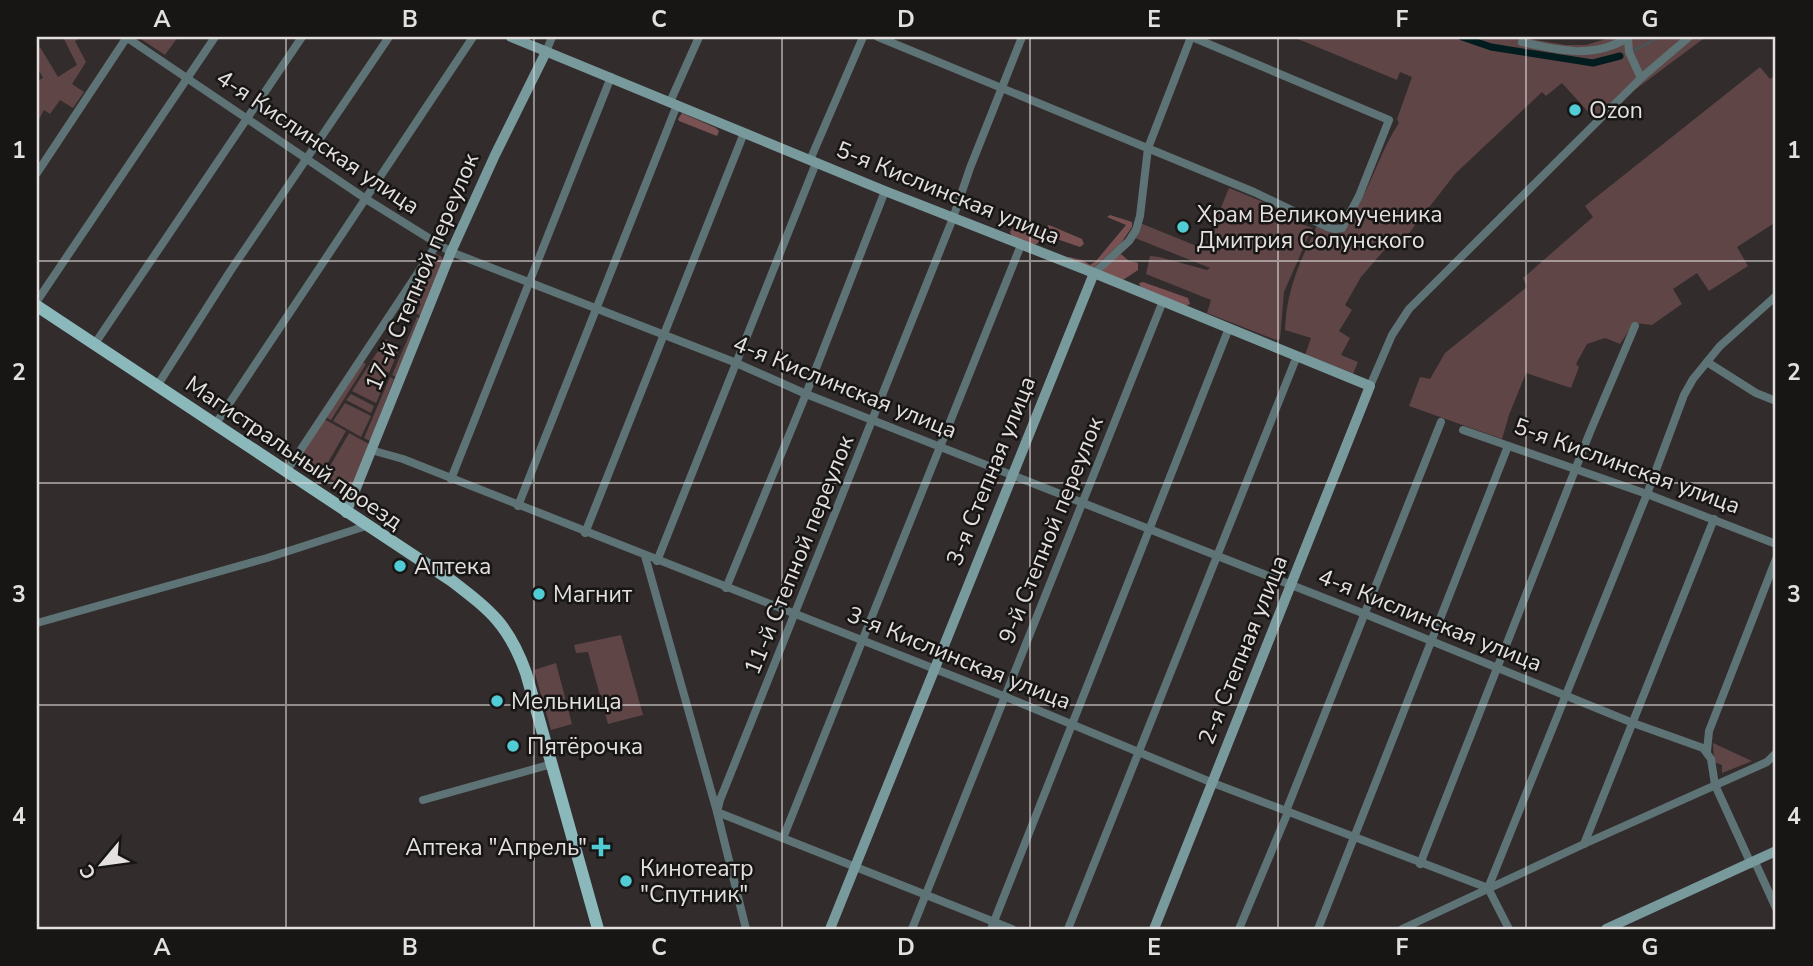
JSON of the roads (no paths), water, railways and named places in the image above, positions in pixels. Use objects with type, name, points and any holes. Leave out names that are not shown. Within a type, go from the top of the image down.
[{"type":"main road","name":"Магистральный проезд","points":[[37,304],[94,345],[452,581],[505,627],[526,673],[598,929]]},
{"type":"street","points":[[37,173],[126,37]]},
{"type":"street","name":"4-я Кислинская улица","points":[[126,37],[366,199],[451,252],[734,362],[806,394],[1707,751]]},
{"type":"street","points":[[37,304],[215,37]]},
{"type":"street","points":[[94,345],[302,37]]},
{"type":"street","points":[[157,386],[231,270],[389,37]]},
{"type":"street","points":[[215,425],[473,37]]},
{"type":"street","name":"5-я Кислинская улица","points":[[511,37],[813,162],[1370,386]]},
{"type":"street","points":[[546,52],[552,37]]},
{"type":"street","points":[[518,506],[597,309],[699,37]]},
{"type":"street","points":[[657,561],[863,37]]},
{"type":"street","points":[[878,37],[1254,192],[1327,227],[1342,228],[1359,196],[1390,120],[1192,37]]},
{"type":"street","name":"11-й Степной переулок","points":[[717,812],[874,419],[1022,37]]},
{"type":"street","name":"3-я Степная улица","points":[[830,929],[1094,273],[1129,241],[1136,230],[1148,148],[1192,37]]},
{"type":"street","points":[[1370,386],[1392,335],[1409,309],[1641,78],[1689,37]]},
{"type":"street","points":[[1522,42],[1570,52],[1586,51],[1629,38],[1629,52],[1641,78]]},
{"type":"street","name":"17-й Степной переулок","points":[[346,513],[451,252],[546,52]]},
{"type":"street","points":[[451,479],[611,77]]},
{"type":"street","points":[[585,533],[744,133]]},
{"type":"street","points":[[726,588],[806,394],[885,191]]},
{"type":"street","name":"17-й Степной переулок","points":[[286,472],[437,244]]},
{"type":"street","points":[[783,838],[1021,245]]},
{"type":"street","points":[[1509,929],[1488,888],[1647,494],[1684,395],[1720,346],[1776,296]]},
{"type":"street","name":"9-й Степной переулок","points":[[912,929],[1163,301]]},
{"type":"street","points":[[1420,864],[1590,432],[1636,326]]},
{"type":"street","points":[[993,926],[1229,328]]},
{"type":"street","points":[[1068,929],[1297,356]]},
{"type":"street","points":[[1707,362],[1756,393],[1776,401]]},
{"type":"street","name":"2-я Степная улица","points":[[1154,929],[1370,386]]},
{"type":"street","points":[[1239,929],[1441,422]]},
{"type":"street","name":"5-я Кислинская улица","points":[[1462,430],[1647,494],[1776,544]]},
{"type":"street","points":[[1318,929],[1508,446]]},
{"type":"street","name":"3-я Кислинская улица","points":[[371,450],[403,459],[1006,697],[1213,783],[1488,888]]},
{"type":"street","points":[[1584,844],[1714,519]]},
{"type":"street","points":[[37,623],[267,558],[366,526]]},
{"type":"street","points":[[645,556],[717,812],[746,929]]},
{"type":"street","points":[[1776,559],[1709,731],[1707,751],[1711,760],[1714,785],[1776,908]]},
{"type":"street","points":[[1402,929],[1767,762],[1776,753]]},
{"type":"street","points":[[423,800],[552,764]]},
{"type":"street","points":[[717,812],[927,894],[993,926],[1012,929]]},
{"type":"street","points":[[1606,929],[1776,851]]},
{"type":"waterway","points":[[1462,37],[1491,47],[1593,63],[1620,56]]},
{"type":"waterway","points":[[1633,51],[1660,37]]},
{"type":"place","name":"Ozon","points":[[1575,110]]},
{"type":"place","name":"Храм Великомученика Дмитрия Солунского","points":[[1183,227]]},
{"type":"place","name":"Аптека","points":[[400,566]]},
{"type":"place","name":"Магнит","points":[[539,594]]},
{"type":"place","name":"Мельница","points":[[497,701]]},
{"type":"place","name":"Пятёрочка","points":[[513,746]]},
{"type":"place","name":"Аптека \"Апрель\"","points":[[601,847]]},
{"type":"place","name":"Кинотеатр \"Спутник\"","points":[[626,881]]}]
